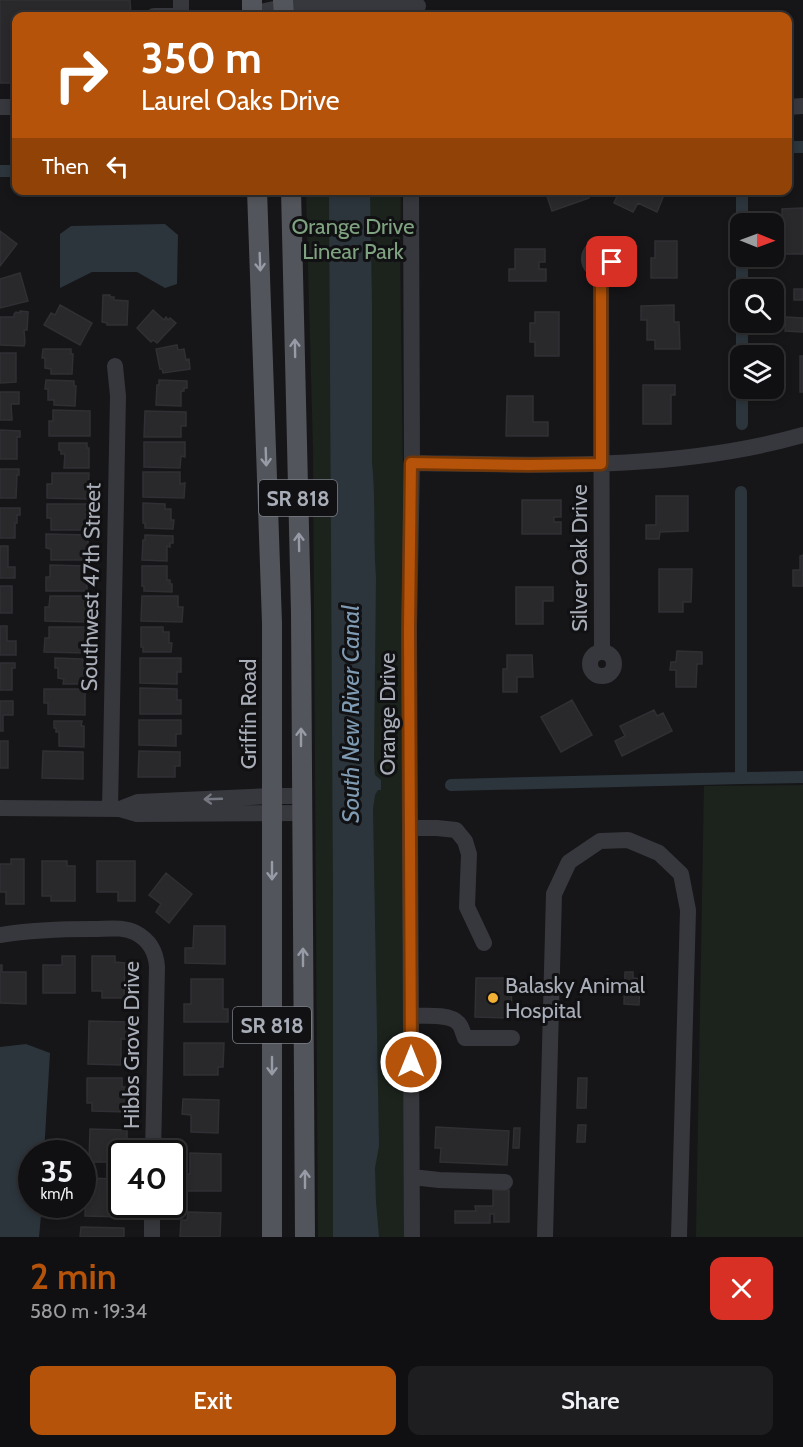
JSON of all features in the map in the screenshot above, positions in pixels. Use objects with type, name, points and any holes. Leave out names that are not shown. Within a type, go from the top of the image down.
[{"type":"main road","name":"SR 818","points":[[291,195],[301,613],[305,1237]]},
{"type":"main road","name":"Griffin Road","points":[[258,197],[272,623],[272,1237]]},
{"type":"street","points":[[254,12],[283,8],[322,7],[418,8]]},
{"type":"street","name":"Orange Drive","points":[[411,195],[409,629],[412,1237]]},
{"type":"street","name":"Silver Oak Drive","points":[[601,270],[602,651]]},
{"type":"street","name":"Southwest 47th Street","points":[[115,366],[118,396],[115,809]]},
{"type":"street","points":[[411,463],[601,464],[702,456],[803,435]]},
{"type":"street","points":[[0,808],[115,809],[137,814],[272,804],[302,804]]},
{"type":"street","points":[[410,828],[456,830],[465,841],[469,854],[467,907],[484,943]]},
{"type":"street","points":[[545,1237],[554,894],[569,862],[600,841],[628,840],[659,853],[681,874],[688,910],[679,1237]]},
{"type":"street","name":"Hibbs Grove Drive","points":[[0,935],[50,929],[117,929],[129,930],[145,939],[153,951],[157,967],[153,1140]]},
{"type":"street","points":[[411,1016],[452,1019],[459,1023],[465,1038],[512,1038]]},
{"type":"street","points":[[412,1177],[506,1182]]},
{"type":"street","points":[[152,1218],[152,1237]]},
{"type":"green space","name":"Orange Drive Linear Park","points":[[306,195],[401,195],[407,1237],[318,1237],[313,448]]},
{"type":"green space","points":[[803,785],[803,1237],[696,1237],[704,786]]},
{"type":"water","name":"South New River Canal","points":[[329,195],[370,195],[372,463],[376,578],[374,759],[375,775],[381,780],[381,790],[378,790],[375,795],[373,809],[379,1146],[375,1168],[379,1237],[333,1237]]},
{"type":"water","points":[[165,224],[178,235],[177,284],[165,288],[137,272],[92,272],[60,288],[60,234],[71,226]]},
{"type":"water","points":[[26,1044],[50,1053],[45,1140],[18,1140],[18,1218],[41,1218],[39,1237],[0,1237],[0,1047]]},
{"type":"building","points":[[0,0],[130,0],[131,12],[12,12],[12,83],[0,83]]},
{"type":"building","points":[[547,195],[588,195],[589,198],[552,211]]},
{"type":"building","points":[[618,195],[664,195],[657,212],[638,203],[633,212],[614,203]]},
{"type":"building","points":[[803,208],[803,254],[784,254],[784,213],[782,209]]},
{"type":"building","points":[[0,231],[17,244],[0,266]]},
{"type":"building","points":[[655,241],[677,241],[677,278],[651,278],[651,258],[655,258]]},
{"type":"building","points":[[515,249],[545,249],[545,262],[539,262],[539,269],[546,269],[546,281],[509,281],[509,269],[515,269]]},
{"type":"building","points":[[20,273],[28,301],[0,308],[0,279]]},
{"type":"building","points":[[794,289],[803,289],[803,300],[794,300]]},
{"type":"building","points":[[103,295],[110,295],[114,297],[114,300],[128,301],[127,325],[107,325],[102,322]]},
{"type":"building","points":[[60,305],[92,323],[80,345],[44,325],[51,313],[55,315]]},
{"type":"building","points":[[674,305],[674,322],[679,322],[680,349],[655,349],[655,340],[647,340],[647,320],[641,320],[641,306]]},
{"type":"building","points":[[153,310],[164,320],[166,317],[168,320],[170,318],[176,323],[157,343],[153,340],[151,342],[137,328]]},
{"type":"building","points":[[20,311],[28,312],[27,330],[24,330],[24,346],[0,345],[0,317],[14,317],[16,312],[20,313]]},
{"type":"building","points":[[535,312],[559,312],[559,356],[535,356],[535,342],[530,342],[530,323],[535,323]]},
{"type":"building","points":[[786,317],[803,318],[803,332],[785,331]]},
{"type":"building","points":[[177,345],[178,350],[184,349],[186,360],[189,359],[190,369],[163,373],[156,349]]},
{"type":"building","points":[[43,349],[71,349],[72,374],[51,374],[51,369],[45,368],[45,358],[42,358]]},
{"type":"building","points":[[0,353],[16,353],[16,382],[0,383]]},
{"type":"building","points":[[800,356],[803,356],[803,392],[800,392]]},
{"type":"building","points":[[46,380],[74,381],[75,406],[54,405],[54,400],[48,400],[48,389],[45,389]]},
{"type":"building","points":[[159,380],[187,381],[187,388],[181,391],[181,406],[156,405]]},
{"type":"building","points":[[643,385],[675,385],[675,395],[671,395],[671,424],[643,424]]},
{"type":"building","points":[[0,392],[19,392],[19,404],[11,404],[12,420],[0,420]]},
{"type":"building","points":[[507,396],[533,396],[533,422],[548,422],[548,436],[506,436]]},
{"type":"building","points":[[53,410],[90,411],[90,436],[49,436],[49,421],[53,421]]},
{"type":"building","points":[[145,411],[186,412],[186,426],[181,426],[181,437],[144,437]]},
{"type":"building","points":[[0,430],[20,431],[20,437],[17,437],[17,459],[0,459]]},
{"type":"building","points":[[144,442],[185,442],[185,457],[181,456],[180,468],[144,467]]},
{"type":"building","points":[[59,443],[87,443],[89,468],[64,468],[65,454],[61,454]]},
{"type":"building","points":[[0,469],[19,469],[16,498],[0,498]]},
{"type":"building","points":[[143,472],[180,472],[180,484],[185,483],[184,498],[143,497]]},
{"type":"building","points":[[52,473],[89,473],[88,499],[47,498],[47,484],[52,484]]},
{"type":"building","points":[[656,496],[688,496],[688,531],[660,532],[659,539],[646,539],[646,525],[656,525]]},
{"type":"building","points":[[522,500],[561,500],[561,517],[554,517],[554,522],[561,522],[561,534],[522,534]]},
{"type":"building","points":[[143,503],[165,504],[165,509],[171,509],[171,520],[174,520],[173,529],[145,528]]},
{"type":"building","points":[[47,504],[88,504],[88,530],[51,530],[51,518],[47,518]]},
{"type":"building","points":[[0,508],[20,508],[20,515],[17,515],[17,523],[15,523],[15,538],[0,538]]},
{"type":"building","points":[[46,534],[88,535],[88,560],[51,560],[51,549],[46,548]]},
{"type":"building","points":[[145,535],[173,536],[173,543],[170,543],[170,547],[167,546],[167,561],[142,560]]},
{"type":"building","points":[[0,546],[8,546],[8,567],[15,567],[15,578],[0,578]]},
{"type":"building","points":[[803,555],[803,586],[793,586],[793,570],[800,570],[800,556]]},
{"type":"building","points":[[50,565],[87,566],[87,591],[46,591],[46,577],[50,577]]},
{"type":"building","points":[[142,566],[167,566],[167,580],[170,580],[172,584],[172,592],[144,591]]},
{"type":"building","points":[[659,569],[692,569],[691,602],[683,602],[683,612],[659,612]]},
{"type":"building","points":[[0,586],[12,586],[12,613],[0,613]]},
{"type":"building","points":[[516,587],[553,587],[553,601],[543,601],[543,624],[516,624]]},
{"type":"building","points":[[50,596],[87,596],[86,622],[45,621],[45,607],[49,607]]},
{"type":"building","points":[[142,596],[178,596],[178,607],[183,607],[182,622],[141,621]]},
{"type":"building","points":[[0,626],[7,626],[7,641],[16,641],[16,655],[0,655]]},
{"type":"building","points":[[49,627],[86,627],[86,653],[44,652],[45,638],[49,638]]},
{"type":"building","points":[[141,627],[163,627],[163,632],[169,632],[169,643],[172,643],[171,652],[143,652]]},
{"type":"building","points":[[677,651],[702,652],[702,664],[697,664],[696,687],[676,687],[676,670],[670,670],[671,662],[676,662]]},
{"type":"building","points":[[507,655],[532,655],[533,677],[517,677],[517,692],[503,692],[503,669],[507,669]]},
{"type":"building","points":[[55,658],[83,659],[83,664],[86,664],[85,684],[63,684],[64,679],[58,678]]},
{"type":"building","points":[[140,658],[181,658],[181,672],[177,672],[177,684],[140,683]]},
{"type":"building","points":[[0,663],[15,663],[15,668],[12,668],[12,690],[0,690]]},
{"type":"building","points":[[140,688],[177,689],[177,700],[181,700],[181,714],[140,714]]},
{"type":"building","points":[[44,689],[85,689],[85,715],[48,714],[48,703],[44,703]]},
{"type":"building","points":[[572,700],[592,735],[561,752],[541,717]]},
{"type":"building","points":[[0,701],[13,701],[13,715],[3,715],[3,731],[0,731]]},
{"type":"building","points":[[654,710],[657,716],[663,713],[672,731],[622,756],[615,741],[625,736],[620,726]]},
{"type":"building","points":[[139,720],[181,720],[181,734],[176,734],[176,746],[139,745]]},
{"type":"building","points":[[54,721],[82,721],[84,747],[59,746],[59,732],[56,732],[54,728]]},
{"type":"building","points":[[0,741],[8,741],[8,768],[0,768]]},
{"type":"building","points":[[43,751],[83,752],[83,779],[42,778]]},
{"type":"building","points":[[139,751],[180,752],[180,766],[175,766],[175,777],[138,777]]},
{"type":"building","points":[[11,859],[24,859],[24,904],[6,904],[6,892],[0,892],[0,864],[11,864]]},
{"type":"building","points":[[42,861],[67,861],[67,866],[75,866],[75,901],[51,901],[51,896],[42,896]]},
{"type":"building","points":[[97,861],[135,861],[135,901],[118,901],[118,892],[97,892]]},
{"type":"building","points":[[166,873],[192,894],[169,923],[156,912],[161,904],[149,895]]},
{"type":"building","points":[[194,926],[225,926],[225,964],[185,963],[185,948],[193,948]]},
{"type":"building","points":[[62,956],[75,956],[75,993],[43,993],[43,965],[62,965]]},
{"type":"building","points":[[92,956],[115,956],[115,962],[125,963],[124,998],[102,998],[102,991],[92,991]]},
{"type":"building","points":[[0,965],[2,965],[2,972],[26,972],[26,1004],[0,1003]]},
{"type":"building","points":[[625,972],[633,972],[633,978],[640,979],[639,1005],[624,1004]]},
{"type":"building","name":"Balasky Animal Hospital","points":[[476,978],[512,978],[511,1018],[475,1017]]},
{"type":"building","points":[[191,979],[223,979],[223,1009],[228,1009],[228,1022],[184,1022],[184,1004],[191,1004]]},
{"type":"building","points":[[89,1021],[129,1022],[128,1039],[121,1039],[121,1065],[88,1064]]},
{"type":"building","points":[[184,1043],[224,1043],[223,1067],[218,1067],[218,1075],[184,1075]]},
{"type":"building","points":[[87,1078],[122,1078],[122,1087],[127,1087],[127,1112],[92,1111],[92,1103],[87,1103]]},
{"type":"building","points":[[578,1078],[587,1078],[586,1108],[577,1108]]},
{"type":"building","points":[[183,1099],[219,1100],[218,1133],[191,1132],[191,1115],[182,1114]]},
{"type":"building","points":[[578,1125],[586,1125],[585,1142],[577,1142]]},
{"type":"building","points":[[436,1127],[509,1131],[507,1165],[440,1162],[441,1148],[435,1148]]},
{"type":"building","points":[[514,1128],[520,1128],[519,1148],[513,1148]]},
{"type":"building","points":[[90,1129],[127,1130],[127,1140],[108,1140],[108,1162],[96,1162],[96,1140],[90,1140]]},
{"type":"building","points":[[190,1153],[221,1154],[221,1191],[186,1191],[186,1174],[190,1174]]},
{"type":"building","points":[[96,1178],[108,1179],[108,1217],[96,1216]]},
{"type":"building","points":[[493,1190],[509,1190],[509,1222],[494,1222],[494,1214],[490,1214],[490,1223],[455,1223],[455,1211],[476,1211],[475,1206],[493,1206]]},
{"type":"building","points":[[188,1212],[221,1213],[220,1237],[180,1237],[181,1220],[187,1220]]},
{"type":"building","points":[[81,1227],[124,1228],[124,1237],[80,1237]]},
{"type":"waterway","points":[[792,147],[803,147]]},
{"type":"waterway","points":[[0,171],[12,171]]},
{"type":"waterway","points":[[742,195],[742,213]]},
{"type":"waterway","points":[[742,267],[742,279]]},
{"type":"waterway","points":[[742,333],[742,345]]},
{"type":"waterway","points":[[742,399],[742,424]]},
{"type":"waterway","points":[[451,785],[741,778],[741,492]]},
{"type":"waterway","points":[[741,778],[803,777]]},
{"type":"place","name":"Balasky Animal Hospital","points":[[493,998]]},
{"type":"route","points":[[411,1062],[409,629],[411,463],[601,464],[601,270],[608,268],[612,262]]}]
